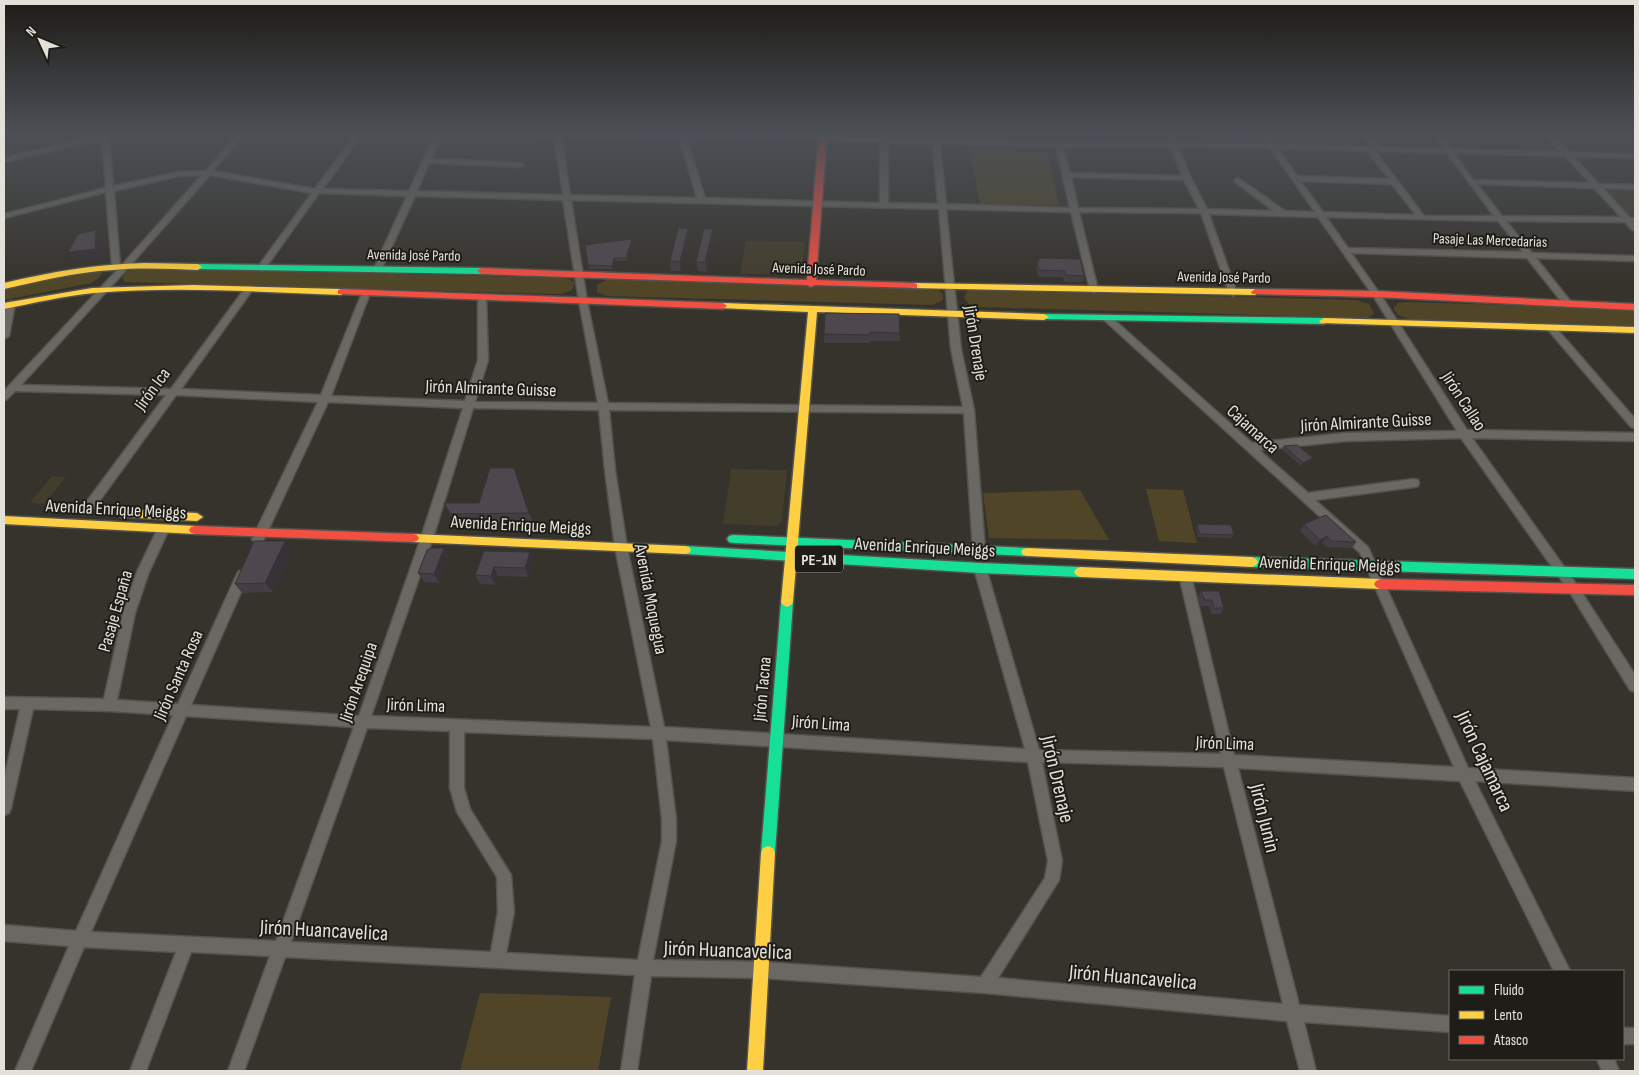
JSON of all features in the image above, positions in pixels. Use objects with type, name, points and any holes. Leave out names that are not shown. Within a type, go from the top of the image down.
[{"type":"main road","points":[[811,284],[818,184]]},
{"type":"main road","name":"Avenida José Pardo","points":[[4,286],[55,274],[121,266],[378,268],[811,284],[1233,293],[1376,294],[1635,307]]},
{"type":"main road","points":[[7,305],[45,297],[104,290],[249,289],[1108,319],[1394,322],[1553,330],[1635,330]]},
{"type":"main road","name":"Jirón Tacna","points":[[755,1071],[776,739],[791,542],[806,409],[813,310]]},
{"type":"main road","name":"Avenida Enrique Meiggs","points":[[91,512],[210,518]]},
{"type":"main road","name":"Avenida Enrique Meiggs","points":[[4,520],[261,533],[430,529],[620,537],[790,558],[980,568],[1380,583],[1635,590]]},
{"type":"main road","name":"Avenida Enrique Meiggs","points":[[724,539],[1371,567],[1635,574]]},
{"type":"street","points":[[110,184],[115,252],[121,266]]},
{"type":"street","points":[[4,216],[129,184]]},
{"type":"street","points":[[4,397],[104,290],[121,266],[141,249],[199,184]]},
{"type":"street","points":[[275,184],[316,191],[411,194],[884,206],[1204,211],[1422,218],[1631,220]]},
{"type":"street","points":[[261,268],[321,184]]},
{"type":"street","points":[[378,268],[416,184]]},
{"type":"street","name":"Avenida Moquegua","points":[[565,184],[583,301],[604,407],[610,470],[620,537],[659,733],[669,819],[669,841],[644,968],[629,1071]]},
{"type":"street","points":[[697,184],[702,200]]},
{"type":"street","points":[[884,184],[884,206]]},
{"type":"street","name":"Jirón Drenaje","points":[[939,184],[956,349],[968,410],[979,550]]},
{"type":"street","points":[[1069,184],[1094,290]]},
{"type":"street","points":[[1190,184],[1204,211],[1233,293]]},
{"type":"street","points":[[1244,184],[1282,213]]},
{"type":"street","name":"Jirón Callao","points":[[1298,184],[1376,294],[1464,434],[1562,571],[1635,686]]},
{"type":"street","points":[[1397,184],[1422,218]]},
{"type":"street","points":[[1472,184],[1568,304]]},
{"type":"street","points":[[1539,184],[1635,187]]},
{"type":"street","points":[[1597,186],[1631,220],[1635,228]]},
{"type":"street","points":[[115,252],[141,249]]},
{"type":"street","name":"Pasaje Las Mercedarias","points":[[1345,250],[1635,258]]},
{"type":"street","name":"Jirón Ica","points":[[91,512],[172,392],[249,289]]},
{"type":"street","name":"Jirón Santa Rosa","points":[[24,1071],[182,709],[261,533],[325,398],[366,293]]},
{"type":"street","name":"Jirón Arequipa","points":[[236,1071],[363,722],[430,529],[483,360],[482,297]]},
{"type":"street","points":[[4,336],[7,305]]},
{"type":"street","name":"Cajamarca","points":[[1108,319],[1364,550],[1371,567]]},
{"type":"street","points":[[1553,330],[1635,424]]},
{"type":"street","name":"Jirón Almirante Guisse","points":[[12,388],[172,392],[469,405],[968,410]]},
{"type":"street","name":"Jirón Almirante Guisse","points":[[1249,447],[1346,437],[1464,434],[1635,437]]},
{"type":"street","points":[[1306,497],[1414,483]]},
{"type":"street","name":"Pasaje España","points":[[109,705],[130,613],[144,572],[163,529]]},
{"type":"street","name":"Jirón Cajamarca","points":[[1371,567],[1380,583],[1465,776],[1562,970]]},
{"type":"street","name":"Jirón Drenaje","points":[[980,568],[1034,756],[1055,861],[1052,880],[985,985]]},
{"type":"street","name":"Jirón Junin","points":[[1185,575],[1229,761],[1308,1071]]},
{"type":"street","name":"Jirón Lima","points":[[4,703],[109,705],[363,722],[659,733],[1034,756],[1229,761],[1465,776],[1635,784]]},
{"type":"street","points":[[4,808],[28,704]]},
{"type":"street","points":[[457,726],[457,788],[464,812],[504,875],[506,912],[497,960]]},
{"type":"street","name":"Jirón Huancavelica","points":[[4,933],[280,950],[644,968],[762,970],[985,985],[1449,1024]]},
{"type":"street","points":[[138,1071],[187,944]]},
{"type":"shaded area","points":[[976,184],[1054,184],[1059,205],[980,204]]},
{"type":"shaded area","points":[[1607,188],[1635,189],[1635,216],[1629,216],[1606,190]]},
{"type":"shaded area","points":[[746,241],[805,242],[802,272],[790,274],[740,274]]},
{"type":"shaded area","points":[[134,268],[565,278],[575,282],[572,290],[562,294],[553,294],[125,282],[122,278],[126,272]]},
{"type":"shaded area","points":[[102,271],[100,277],[91,283],[4,300],[4,288]]},
{"type":"shaded area","points":[[608,279],[937,289],[943,294],[943,300],[933,305],[606,296],[597,292],[597,285]]},
{"type":"shaded area","points":[[969,290],[1356,300],[1369,304],[1374,314],[1367,318],[978,307],[969,304],[964,298]]},
{"type":"shaded area","points":[[1398,303],[1635,309],[1635,326],[1411,320],[1398,315],[1393,308]]},
{"type":"shaded area","points":[[731,469],[787,470],[782,521],[777,526],[723,524]]},
{"type":"shaded area","points":[[52,476],[66,477],[44,504],[30,503]]},
{"type":"shaded area","points":[[1146,489],[1183,490],[1197,543],[1159,541]]},
{"type":"shaded area","points":[[1080,490],[1109,540],[989,538],[983,493]]},
{"type":"shaded area","points":[[480,993],[611,997],[598,1071],[460,1071]]},
{"type":"building","points":[[678,228],[688,228],[680,262],[670,261]]},
{"type":"building","points":[[704,229],[713,229],[705,262],[696,262]]},
{"type":"building","points":[[96,230],[95,249],[68,252],[78,234]]},
{"type":"building","points":[[632,239],[626,258],[614,258],[612,266],[588,265],[585,245]]},
{"type":"building","points":[[1039,258],[1080,259],[1084,276],[1066,275],[1065,271],[1039,270],[1037,261],[1039,261]]},
{"type":"building","points":[[825,313],[899,314],[900,333],[870,332],[870,335],[824,334]]},
{"type":"building","points":[[1297,445],[1313,458],[1303,463],[1284,446]]},
{"type":"building","points":[[490,468],[514,468],[529,513],[451,514],[444,503],[479,503]]},
{"type":"building","points":[[1326,515],[1356,542],[1331,541],[1327,536],[1320,540],[1304,524]]},
{"type":"building","points":[[1197,524],[1231,525],[1234,535],[1200,534]]},
{"type":"building","points":[[254,541],[285,541],[265,583],[235,584]]},
{"type":"building","points":[[431,548],[444,548],[434,574],[418,573],[427,550]]},
{"type":"building","points":[[484,551],[530,552],[525,568],[494,567],[491,576],[475,575]]},
{"type":"building","points":[[1201,591],[1219,591],[1224,608],[1214,608],[1212,600],[1204,600]]},
{"type":"traffic: fast","points":[[198,267],[481,271]]},
{"type":"traffic: fast","points":[[1044,317],[1324,321]]},
{"type":"traffic: fast","points":[[733,539],[1027,552]]},
{"type":"traffic: fast","points":[[685,550],[980,568],[1080,572]]},
{"type":"traffic: fast","points":[[1252,562],[1635,574]]},
{"type":"traffic: fast","points":[[768,853],[787,602]]},
{"type":"traffic: slow","points":[[4,286],[58,274],[99,268],[124,266],[198,267]]},
{"type":"traffic: slow","points":[[914,286],[1255,292]]},
{"type":"traffic: slow","points":[[4,306],[41,298],[105,290],[193,288],[341,292]]},
{"type":"traffic: slow","points":[[723,306],[1044,317]]},
{"type":"traffic: slow","points":[[787,602],[813,310]]},
{"type":"traffic: slow","points":[[1324,321],[1635,330]]},
{"type":"traffic: slow","points":[[121,513],[197,517]]},
{"type":"traffic: slow","points":[[4,520],[195,530]]},
{"type":"traffic: slow","points":[[413,538],[685,550]]},
{"type":"traffic: slow","points":[[1027,552],[1252,562]]},
{"type":"traffic: slow","points":[[1080,572],[1380,584]]},
{"type":"traffic: slow","points":[[755,1071],[768,853]]},
{"type":"traffic: jam","points":[[811,284],[819,184]]},
{"type":"traffic: jam","points":[[481,271],[914,286]]},
{"type":"traffic: jam","points":[[341,292],[723,306]]},
{"type":"traffic: jam","points":[[1255,292],[1376,294],[1635,307]]},
{"type":"traffic: jam","points":[[195,530],[413,538]]},
{"type":"traffic: jam","points":[[1380,584],[1635,590]]}]
